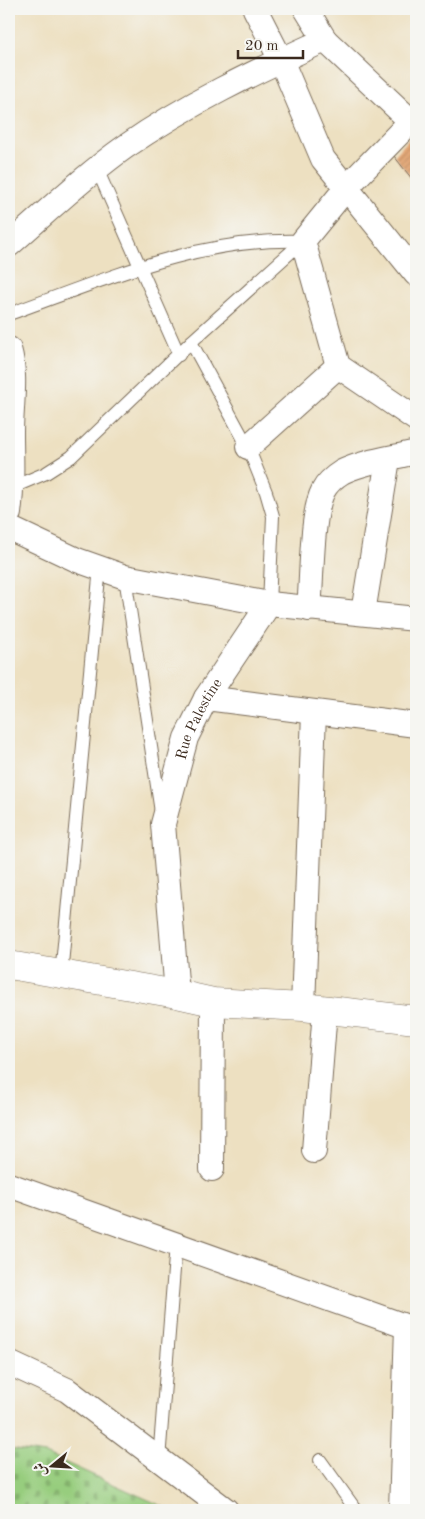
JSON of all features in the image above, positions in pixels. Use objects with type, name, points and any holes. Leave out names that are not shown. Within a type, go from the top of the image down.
[{"type":"street","points":[[255,9],[281,60],[323,159],[416,274]]},
{"type":"street","points":[[306,9],[325,40],[415,121],[347,187],[303,241],[338,366],[416,419]]},
{"type":"street","points":[[9,245],[124,148],[194,104],[325,40]]},
{"type":"street","points":[[9,349],[14,392],[11,431],[13,487],[9,513]]},
{"type":"street","points":[[248,447],[338,366]]},
{"type":"street","points":[[309,609],[316,523],[319,501],[324,489],[331,480],[343,472],[416,452]]},
{"type":"street","points":[[363,613],[388,459]]},
{"type":"street","points":[[9,528],[76,560],[125,577],[269,604],[416,619]]},
{"type":"street","name":"Rue Palestine","points":[[177,994],[163,824],[186,738],[206,698],[269,604]]},
{"type":"street","points":[[206,698],[416,725]]},
{"type":"street","points":[[314,713],[314,1151]]},
{"type":"street","points":[[9,966],[177,994],[213,1002],[314,1009],[416,1020]]},
{"type":"street","points":[[212,1169],[213,1002]]},
{"type":"street","points":[[9,1185],[412,1329],[401,1510]]},
{"type":"street","points":[[9,1363],[67,1390],[226,1510]]},
{"type":"lane","points":[[97,169],[139,268],[179,354]]},
{"type":"lane","points":[[9,314],[139,268],[218,246],[278,240],[303,241]]},
{"type":"lane","points":[[13,487],[46,472],[71,457],[191,342],[303,241]]},
{"type":"lane","points":[[191,342],[248,447],[273,516],[269,604]]},
{"type":"lane","points":[[61,975],[100,567]]},
{"type":"lane","points":[[125,577],[163,824]]},
{"type":"lane","points":[[159,1460],[176,1244]]},
{"type":"lane","points":[[320,1460],[356,1510]]},
{"type":"green space","points":[[9,1449],[46,1454],[171,1510],[9,1510]]},
{"type":"building","points":[[411,137],[416,142],[416,184],[394,156]]}]
